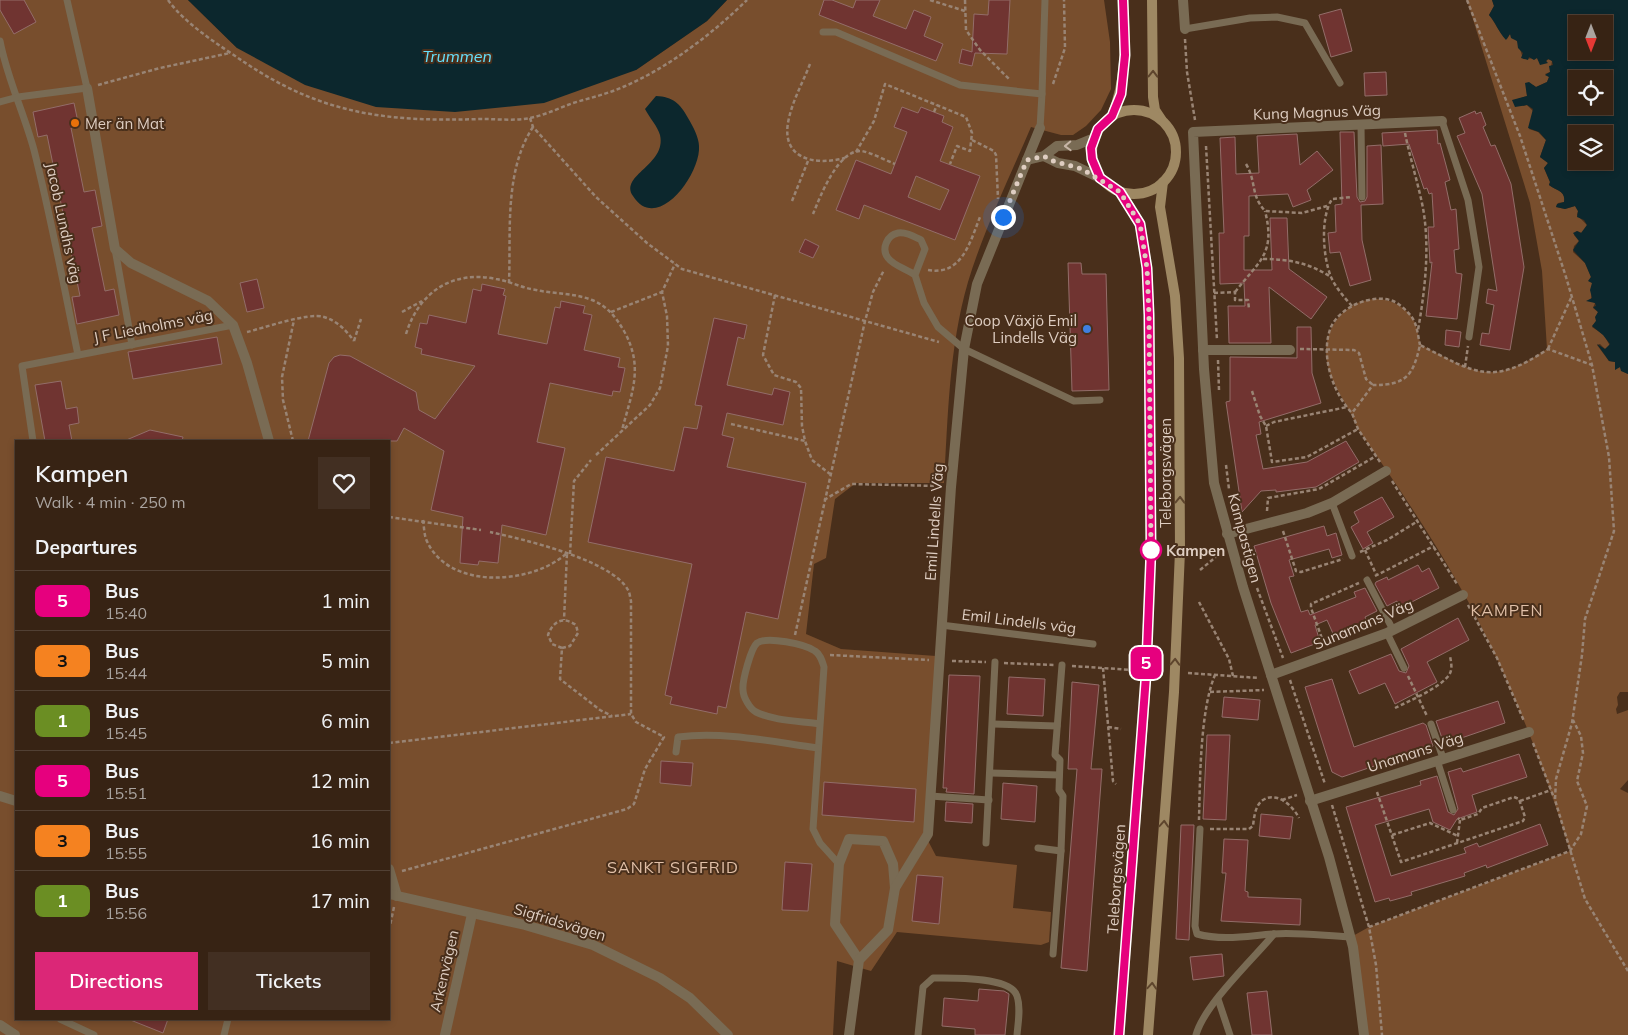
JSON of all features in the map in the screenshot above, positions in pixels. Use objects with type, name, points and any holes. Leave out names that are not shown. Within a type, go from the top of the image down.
[{"type":"main road","points":[[1112,116],[1121,94],[1124,75],[1123,0]]},
{"type":"main road","points":[[1152,0],[1153,97],[1155,110],[1162,120],[1173,136],[1176,146],[1174,166],[1163,182],[1143,193],[1120,192],[1100,178],[1092,159],[1094,138],[1104,121],[1122,111],[1143,111],[1162,120]]},
{"type":"main road","name":"Teleborgsvägen","points":[[1148,1035],[1174,692],[1180,551],[1179,358],[1175,296],[1160,207],[1163,182]]},
{"type":"main road","name":"Teleborgsvägen","points":[[1120,192],[1140,224],[1147,268],[1151,550],[1145,694],[1120,1035]]},
{"type":"street","points":[[1183,0],[1185,29]]},
{"type":"street","points":[[87,88],[115,249]]},
{"type":"street","name":"Kung Magnus Väg","points":[[1193,132],[1442,121]]},
{"type":"street","name":"Emil Lindells Väg","points":[[895,888],[928,834],[938,660],[951,486],[964,349],[977,284],[1040,128]]},
{"type":"street","name":"Kampastigen","points":[[1193,132],[1203,350],[1214,483],[1228,540],[1329,857],[1350,938],[1364,1035]]},
{"type":"street","points":[[1027,160],[1044,156],[1058,146],[1077,146],[1094,138]]},
{"type":"street","points":[[1044,156],[1058,163],[1075,166],[1100,178]]},
{"type":"street","name":"J F Liedholms väg","points":[[115,249],[131,263],[208,301],[235,330],[269,440]]},
{"type":"street","points":[[1203,350],[1290,350]]},
{"type":"street","points":[[1228,540],[1265,524],[1332,503],[1386,471]]},
{"type":"street","name":"Sunamans Väg","points":[[1273,682],[1328,655],[1390,632],[1463,596]]},
{"type":"street","name":"Unamans Väg","points":[[1310,800],[1329,796],[1529,732]]},
{"type":"street","points":[[0,796],[15,801]]},
{"type":"street","name":"Emil Lindells Väg","points":[[850,839],[883,841],[893,864],[895,888],[888,930],[859,960],[835,924],[839,864],[850,839]]},
{"type":"street","points":[[390,872],[393,895]]},
{"type":"street","name":"Sigfridsvägen","points":[[393,895],[525,925],[593,945],[660,978],[690,998],[728,1035]]},
{"type":"street","name":"Arkenvägen","points":[[445,1035],[472,914]]},
{"type":"street","points":[[849,1035],[859,960]]},
{"type":"street","points":[[0,1025],[16,1035]]},
{"type":"lane","points":[[0,102],[18,97],[87,88],[67,0]]},
{"type":"lane","points":[[1040,128],[1045,0]]},
{"type":"lane","points":[[1185,29],[1250,18],[1277,17],[1305,22],[1340,83]]},
{"type":"lane","points":[[823,32],[836,32],[960,85],[1042,94]]},
{"type":"lane","points":[[0,40],[4,63],[18,97]]},
{"type":"lane","name":"Jacob Lundhs väg","points":[[18,97],[34,150],[78,355]]},
{"type":"lane","points":[[1442,121],[1468,200],[1479,266],[1469,337]]},
{"type":"lane","points":[[1361,125],[1362,197]]},
{"type":"lane","points":[[915,275],[925,249],[921,240],[906,233],[895,233],[887,240],[884,250],[890,259],[915,275],[924,303],[938,327],[964,349],[1074,401],[1100,400]]},
{"type":"lane","points":[[115,249],[132,345]]},
{"type":"lane","name":"J F Liedholms väg","points":[[33,440],[22,366],[132,345],[235,330]]},
{"type":"lane","points":[[1332,503],[1352,556]]},
{"type":"lane","points":[[1367,580],[1404,668]]},
{"type":"lane","name":"Emil Lindells väg","points":[[941,625],[1093,644]]},
{"type":"lane","points":[[820,724],[755,712],[743,690],[752,647],[759,641],[768,640],[794,644],[816,652],[821,658],[824,667],[813,829],[820,842],[839,864]]},
{"type":"lane","points":[[986,842],[995,662]]},
{"type":"lane","points":[[1053,954],[1063,796],[1059,790],[1060,760],[1055,755],[1062,665]]},
{"type":"lane","points":[[993,724],[1057,726]]},
{"type":"lane","points":[[1431,724],[1453,810]]},
{"type":"lane","points":[[676,752],[678,737],[687,736],[739,738],[818,748]]},
{"type":"lane","points":[[991,772],[1060,775]]},
{"type":"lane","points":[[930,796],[989,800]]},
{"type":"lane","points":[[1200,829],[1195,926],[1197,934],[1210,938],[1240,939],[1274,934],[1350,938]]},
{"type":"lane","points":[[1038,848],[1061,851]]},
{"type":"lane","points":[[1196,1035],[1199,1024],[1218,999],[1274,934]]},
{"type":"lane","points":[[918,1035],[923,987],[933,978],[970,979],[1011,987],[1017,994],[1017,1035]]},
{"type":"lane","points":[[1218,999],[1230,1035]]},
{"type":"lane","points":[[62,1020],[94,1035]]},
{"type":"lane","points":[[224,1035],[228,1020]]},
{"type":"path","points":[[168,0],[176,12],[230,53],[258,72],[296,92],[342,110],[419,120],[530,118],[622,87],[651,74],[713,29],[746,0]]},
{"type":"path","points":[[930,0],[965,11]]},
{"type":"path","points":[[965,0],[966,30],[980,50],[1022,92]]},
{"type":"path","points":[[1051,93],[1065,48],[1064,0]]},
{"type":"path","points":[[1467,0],[1520,136],[1572,296],[1592,365],[1609,457],[1614,531],[1585,619],[1573,719],[1556,779],[1555,800]]},
{"type":"path","points":[[87,88],[160,68],[230,53]]},
{"type":"path","points":[[810,64],[792,108],[788,129],[792,147],[798,155],[808,161],[830,162],[863,151],[895,164]]},
{"type":"path","points":[[856,152],[874,121],[885,84],[966,117],[970,124],[972,140],[970,151],[957,146],[950,164]]},
{"type":"path","points":[[934,112],[937,105]]},
{"type":"path","points":[[530,118],[533,127],[596,197],[647,243],[682,269],[964,349]]},
{"type":"path","points":[[1404,124],[1423,208],[1425,230],[1425,289],[1417,331]]},
{"type":"path","points":[[509,283],[513,184],[524,140],[533,127]]},
{"type":"path","points":[[972,140],[994,151],[996,155],[998,201]]},
{"type":"path","points":[[813,214],[824,187],[845,158]]},
{"type":"path","points":[[792,201],[808,161]]},
{"type":"path","points":[[1246,164],[1252,175],[1254,196],[1266,211],[1268,239],[1266,254],[1263,259],[1235,292],[1235,300],[1248,300],[1249,310]]},
{"type":"path","points":[[1352,306],[1339,292],[1331,278],[1326,250],[1327,206],[1332,199],[1362,197]]},
{"type":"path","points":[[1266,211],[1302,213],[1327,206]]},
{"type":"path","points":[[919,267],[930,271],[957,264],[964,256],[980,217]]},
{"type":"path","points":[[794,644],[824,500],[865,321],[873,292],[890,259]]},
{"type":"path","points":[[1263,259],[1293,260],[1318,269],[1331,278]]},
{"type":"path","points":[[596,455],[650,405],[660,388],[668,346],[667,316],[662,292],[675,264]]},
{"type":"path","points":[[402,312],[456,279],[480,276],[536,290],[571,294],[592,300],[617,318],[634,351],[633,385],[622,430]]},
{"type":"path","points":[[611,312],[662,292]]},
{"type":"path","points":[[1214,293],[1235,292]]},
{"type":"path","points":[[775,295],[763,355],[774,374],[796,382],[801,388],[802,426],[805,440],[812,460],[830,474]]},
{"type":"path","points":[[1420,345],[1465,367],[1488,374],[1507,371],[1527,363],[1548,349],[1572,296]]},
{"type":"path","points":[[1290,350],[1326,348],[1354,350],[1359,353],[1366,379],[1373,385],[1391,385],[1408,377],[1416,364],[1420,345],[1412,317],[1394,301],[1382,299],[1367,301],[1342,311],[1332,326],[1326,348],[1330,371],[1347,407],[1352,413],[1358,429],[1434,546],[1497,658],[1529,732],[1555,800],[1586,899],[1628,971]]},
{"type":"path","points":[[406,334],[412,317],[423,300]]},
{"type":"path","points":[[235,330],[323,316],[344,328],[354,341],[361,318]]},
{"type":"path","points":[[293,440],[283,400],[282,377],[294,320]]},
{"type":"path","points":[[1465,367],[1469,337]]},
{"type":"path","points":[[1548,349],[1592,365]]},
{"type":"path","points":[[1352,413],[1373,385]]},
{"type":"path","points":[[1252,391],[1260,416],[1266,426],[1272,462],[1307,457],[1358,429]]},
{"type":"path","points":[[1266,426],[1274,422],[1347,407]]},
{"type":"path","points":[[731,424],[805,440]]},
{"type":"path","points":[[1265,524],[1268,498],[1320,489],[1376,456]]},
{"type":"path","points":[[564,620],[574,481],[591,460]]},
{"type":"path","points":[[824,500],[851,484],[951,486]]},
{"type":"path","points":[[390,517],[423,520],[481,530]]},
{"type":"path","points":[[423,520],[426,538],[432,549],[443,561],[468,573],[494,578],[515,578],[543,570],[568,554]]},
{"type":"path","points":[[390,872],[627,809],[634,804],[645,770],[664,737],[636,722],[631,714],[631,601],[628,590],[612,575],[568,554],[490,532]]},
{"type":"path","points":[[1200,570],[1228,540]]},
{"type":"path","points":[[1328,655],[1311,608],[1312,604],[1367,580],[1434,546]]},
{"type":"path","points":[[1365,550],[1376,575]]},
{"type":"path","points":[[1199,602],[1229,659],[1233,676]]},
{"type":"path","points":[[559,620],[568,620],[576,625],[578,633],[570,646],[562,648],[552,644],[548,635],[551,626],[559,620]]},
{"type":"path","points":[[562,648],[560,680],[600,710],[613,716]]},
{"type":"path","points":[[821,658],[834,654],[1133,670]]},
{"type":"path","points":[[1395,708],[1443,681],[1450,674],[1452,665],[1450,656]]},
{"type":"path","points":[[1103,668],[1113,781],[1116,784]]},
{"type":"path","points":[[1404,668],[1431,724]]},
{"type":"path","points":[[1188,673],[1233,676],[1273,682]]},
{"type":"path","points":[[1215,675],[1210,692],[1202,752],[1200,829],[1250,828],[1253,826],[1256,808],[1262,800],[1272,798],[1282,800],[1295,810],[1299,818]]},
{"type":"path","points":[[1210,692],[1291,680],[1370,927],[1376,965],[1382,1035]]},
{"type":"path","points":[[390,743],[631,714]]},
{"type":"path","points":[[1370,927],[1570,851],[1581,834],[1587,806],[1577,781],[1583,753],[1580,736],[1573,719]]},
{"type":"path","points":[[1108,727],[1121,729]]},
{"type":"path","points":[[1374,781],[1401,862],[1523,821],[1525,817],[1520,801],[1514,797],[1482,808],[1478,814],[1460,820]]},
{"type":"path","points":[[1520,801],[1551,790]]},
{"type":"path","points":[[1282,800],[1293,796]]},
{"type":"path","points":[[1453,810],[1460,820],[1457,843]]},
{"type":"path","points":[[1392,835],[1430,823],[1458,836]]},
{"type":"path","points":[[390,921],[393,895]]},
{"type":"shaded area","points":[[0,0],[188,0],[237,48],[636,70],[707,21],[727,0],[1104,0],[1110,42],[1111,89],[1101,110],[1086,126],[1073,135],[1061,135],[1031,127],[997,204],[974,263],[962,307],[953,356],[944,483],[856,483],[835,499],[826,558],[814,564],[806,634],[841,649],[936,656],[924,833],[936,856],[1017,865],[1013,908],[1051,912],[1049,942],[1041,945],[897,932],[871,971],[837,961],[833,1035],[0,1035]]},
{"type":"shaded area","points":[[1467,0],[1492,0],[1494,6],[1489,15],[1507,39],[1510,34],[1518,42],[1523,59],[1537,58],[1539,61],[1547,62],[1549,59],[1552,61],[1550,72],[1545,74],[1549,77],[1547,82],[1536,87],[1533,85],[1526,87],[1527,96],[1518,99],[1523,106],[1527,105],[1533,111],[1529,129],[1538,132],[1546,140],[1540,157],[1548,163],[1544,168],[1550,182],[1549,185],[1562,193],[1564,198],[1564,202],[1558,203],[1556,207],[1565,209],[1575,206],[1578,211],[1577,215],[1587,225],[1582,233],[1577,231],[1574,235],[1579,241],[1574,246],[1573,252],[1585,263],[1591,277],[1589,281],[1592,283],[1591,301],[1595,303],[1593,308],[1598,312],[1592,327],[1604,335],[1610,346],[1605,349],[1600,344],[1597,345],[1609,361],[1615,362],[1615,369],[1620,367],[1622,371],[1628,374],[1628,692],[1620,692],[1617,697],[1618,705],[1616,709],[1617,714],[1628,710],[1628,780],[1620,789],[1628,793],[1628,1035],[1363,1035],[1351,937],[1369,927],[1570,851],[1528,730],[1508,682],[1482,629],[1433,541],[1358,429],[1333,382],[1327,362],[1326,351],[1329,335],[1335,321],[1345,311],[1358,303],[1371,299],[1385,300],[1399,305],[1413,319],[1421,345],[1470,369],[1497,372],[1528,361],[1547,349],[1542,271],[1530,203]]},
{"type":"water","name":"Trummen","points":[[188,0],[727,0],[707,21],[636,70],[544,103],[455,112],[376,107],[305,85],[237,48]]},
{"type":"water","points":[[1492,0],[1628,0],[1628,374],[1621,371],[1620,367],[1615,370],[1615,362],[1609,361],[1597,344],[1605,349],[1610,344],[1592,326],[1596,321],[1595,317],[1598,312],[1593,307],[1596,306],[1595,303],[1586,301],[1592,298],[1590,290],[1592,283],[1588,281],[1591,277],[1585,263],[1573,250],[1579,241],[1573,233],[1577,231],[1581,233],[1587,225],[1584,220],[1577,217],[1578,211],[1575,206],[1565,209],[1556,207],[1557,204],[1564,202],[1564,198],[1562,193],[1549,185],[1550,182],[1544,168],[1548,163],[1540,157],[1546,140],[1539,132],[1528,128],[1533,109],[1527,105],[1515,107],[1512,100],[1527,96],[1525,83],[1529,82],[1536,87],[1547,82],[1549,77],[1545,75],[1550,72],[1549,66],[1553,65],[1552,61],[1548,59],[1546,61],[1548,63],[1540,65],[1537,58],[1534,60],[1529,57],[1528,60],[1521,58],[1523,53],[1518,48],[1517,41],[1511,38],[1510,34],[1506,40],[1489,15],[1494,6]]},
{"type":"water","points":[[656,96],[671,99],[682,108],[695,132],[699,146],[698,158],[685,184],[676,196],[665,204],[654,208],[643,206],[633,196],[630,189],[637,175],[657,154],[660,145],[659,132],[645,109]]},
{"type":"building","points":[[0,0],[24,0],[36,22],[14,34],[0,10]]},
{"type":"building","points":[[824,0],[832,0],[853,8],[856,0],[880,0],[873,16],[906,29],[914,10],[931,17],[924,36],[943,44],[936,61],[819,15]]},
{"type":"building","points":[[989,0],[1010,0],[1007,54],[975,53],[972,66],[959,63],[962,49],[972,52],[974,14],[988,15]]},
{"type":"building","points":[[1341,9],[1352,51],[1331,57],[1319,15]]},
{"type":"building","points":[[1386,72],[1387,95],[1365,96],[1364,73]]},
{"type":"building","points":[[74,103],[79,127],[71,128],[84,192],[95,190],[102,226],[92,228],[105,291],[114,289],[119,315],[77,324],[72,297],[80,296],[47,135],[38,137],[33,112]]},
{"type":"building","points":[[902,107],[918,113],[921,107],[944,116],[942,122],[953,127],[940,161],[980,176],[955,240],[864,205],[859,219],[836,210],[856,160],[891,174],[907,132],[894,127]],"holes":[[[916,176],[949,190],[940,210],[908,197]]]},
{"type":"building","points":[[1475,111],[1476,114],[1481,112],[1486,125],[1483,127],[1491,146],[1495,145],[1511,184],[1524,267],[1510,350],[1480,345],[1482,333],[1489,334],[1494,305],[1486,303],[1488,289],[1497,291],[1482,194],[1457,136],[1465,133],[1459,118]]},
{"type":"building","points":[[1437,130],[1438,144],[1440,143],[1450,180],[1445,182],[1451,210],[1456,209],[1459,249],[1454,250],[1456,273],[1462,274],[1457,319],[1426,316],[1432,262],[1430,263],[1428,227],[1434,227],[1432,193],[1429,194],[1427,188],[1424,189],[1409,144],[1383,146],[1382,133]]},
{"type":"building","points":[[1340,132],[1354,132],[1357,197],[1360,202],[1365,201],[1367,197],[1367,146],[1381,145],[1383,204],[1361,205],[1362,240],[1371,280],[1350,286],[1340,252],[1330,253],[1328,233],[1336,232],[1335,205],[1342,204]]},
{"type":"building","points":[[1297,134],[1300,165],[1317,151],[1333,170],[1307,190],[1311,200],[1293,207],[1288,194],[1249,196],[1249,236],[1244,236],[1244,270],[1272,270],[1270,218],[1287,218],[1289,269],[1327,297],[1311,319],[1269,287],[1271,343],[1229,343],[1228,306],[1245,306],[1244,283],[1220,284],[1219,233],[1224,233],[1220,138],[1235,137],[1236,174],[1259,173],[1257,136]]},
{"type":"building","points":[[805,239],[819,246],[813,258],[799,252]]},
{"type":"building","points":[[1068,263],[1081,263],[1082,274],[1106,274],[1109,390],[1072,391]]},
{"type":"building","points":[[257,279],[264,308],[247,312],[240,283]]},
{"type":"building","points":[[482,284],[505,289],[503,295],[506,296],[498,334],[547,344],[555,307],[560,308],[561,301],[585,306],[583,313],[592,315],[584,350],[620,358],[618,367],[625,368],[620,392],[613,391],[612,396],[550,383],[537,442],[565,448],[546,535],[502,525],[498,563],[479,561],[478,565],[460,563],[463,517],[431,510],[444,451],[404,428],[397,441],[308,440],[329,363],[334,357],[340,355],[350,356],[416,392],[419,410],[435,419],[475,366],[421,354],[422,349],[415,347],[420,323],[427,324],[429,315],[466,323],[473,289],[481,291]]},
{"type":"building","points":[[714,318],[747,325],[744,339],[738,337],[727,385],[772,395],[774,388],[790,392],[783,425],[727,413],[722,435],[734,438],[727,467],[806,483],[778,619],[746,612],[726,708],[718,706],[717,714],[670,704],[672,697],[665,695],[692,564],[588,542],[606,457],[674,471],[684,427],[697,429],[702,406],[695,405]]},
{"type":"building","points":[[1297,327],[1311,327],[1312,373],[1321,403],[1259,422],[1261,434],[1256,435],[1263,469],[1307,462],[1346,441],[1359,462],[1316,487],[1276,492],[1276,490],[1261,491],[1242,512],[1226,402],[1230,401],[1230,357],[1297,358]]},
{"type":"building","points":[[1446,330],[1461,332],[1459,347],[1445,345]]},
{"type":"building","points":[[217,337],[222,364],[133,379],[128,352]]},
{"type":"building","points":[[61,381],[66,409],[77,407],[79,423],[69,425],[72,440],[45,440],[35,385]]},
{"type":"building","points":[[150,430],[183,437],[182,440],[126,440]]},
{"type":"building","points":[[1382,497],[1394,517],[1367,532],[1373,543],[1363,549],[1351,527],[1359,522],[1354,512]]},
{"type":"building","points":[[1324,526],[1327,536],[1336,533],[1342,555],[1332,558],[1329,549],[1289,560],[1294,576],[1289,577],[1301,612],[1308,610],[1310,615],[1356,597],[1354,592],[1365,588],[1377,611],[1365,617],[1368,624],[1335,638],[1327,620],[1315,625],[1320,642],[1291,653],[1271,603],[1254,546]]},
{"type":"building","points":[[1418,565],[1422,572],[1429,568],[1439,588],[1400,608],[1397,601],[1387,606],[1375,584],[1376,582],[1387,577],[1388,580]]},
{"type":"building","points":[[1458,618],[1469,640],[1427,662],[1437,682],[1395,704],[1385,683],[1359,694],[1349,671],[1391,654],[1399,671],[1406,673],[1409,666],[1401,649]]},
{"type":"building","points":[[949,675],[980,676],[974,794],[946,792],[947,788],[943,788]]},
{"type":"building","points":[[1009,677],[1045,679],[1043,716],[1007,714]]},
{"type":"building","points":[[1332,679],[1354,747],[1423,723],[1426,725],[1433,746],[1342,777],[1332,772],[1305,687]]},
{"type":"building","points":[[1072,682],[1099,685],[1091,769],[1102,769],[1087,971],[1061,968],[1077,769],[1068,769]]},
{"type":"building","points":[[1224,697],[1260,700],[1258,720],[1222,717]]},
{"type":"building","points":[[1498,701],[1505,723],[1444,744],[1436,721]]},
{"type":"building","points":[[1207,735],[1230,735],[1226,820],[1203,819]]},
{"type":"building","points":[[1519,754],[1527,777],[1472,795],[1477,812],[1457,819],[1450,830],[1433,822],[1429,809],[1375,825],[1391,876],[1466,853],[1464,848],[1477,843],[1479,847],[1540,824],[1548,845],[1487,868],[1486,865],[1464,873],[1465,876],[1411,892],[1412,895],[1390,901],[1389,898],[1375,902],[1346,807],[1421,785],[1420,781],[1437,776],[1448,812],[1454,815],[1458,809],[1448,772],[1461,768],[1463,772]]},
{"type":"building","points":[[661,761],[693,763],[691,786],[660,783]]},
{"type":"building","points":[[824,782],[916,789],[914,822],[822,815]]},
{"type":"building","points":[[1003,783],[1037,786],[1035,822],[1001,819]]},
{"type":"building","points":[[946,802],[973,804],[972,823],[945,821]]},
{"type":"building","points":[[1261,814],[1293,817],[1290,839],[1259,836]]},
{"type":"building","points":[[1181,825],[1194,825],[1189,940],[1176,939]]},
{"type":"building","points":[[1224,839],[1248,840],[1245,891],[1248,892],[1248,897],[1301,899],[1300,925],[1221,921],[1226,873],[1222,873]]},
{"type":"building","points":[[785,862],[812,864],[808,911],[782,910]]},
{"type":"building","points":[[917,875],[943,877],[939,924],[912,921]]},
{"type":"building","points":[[1222,954],[1224,976],[1193,980],[1190,957]]},
{"type":"building","points":[[979,989],[1004,991],[1009,994],[1005,1035],[975,1035],[975,1029],[942,1026],[944,998],[978,1001]]},
{"type":"building","points":[[1267,991],[1272,1035],[1252,1035],[1247,993]]},
{"type":"building","points":[[130,1020],[168,1020],[163,1033]]},
{"type":"bus line","name":"5","points":[[1119,1035],[1146,676],[1151,550],[1149,315],[1147,268],[1138,218],[1120,192],[1112,189],[1100,178],[1092,159],[1091,148],[1098,129],[1104,121],[1112,116],[1121,94],[1125,55],[1123,0]]},
{"type":"place","name":"Mer än Mat","points":[[75,123]]},
{"type":"place","name":"Coop Växjö Emil Lindells Väg","points":[[1087,329]]},
{"type":"place","name":"Kampen","points":[[1151,550]]},
{"type":"district","name":"KAMPEN","points":[[1507,610]]},
{"type":"district","name":"SANKT SIGFRID","points":[[673,867]]},
{"type":"route","points":[[1003,217],[1027,160],[1044,156],[1058,163],[1075,166],[1100,178],[1112,189],[1120,192],[1138,218],[1147,268],[1149,315],[1151,550]]}]
